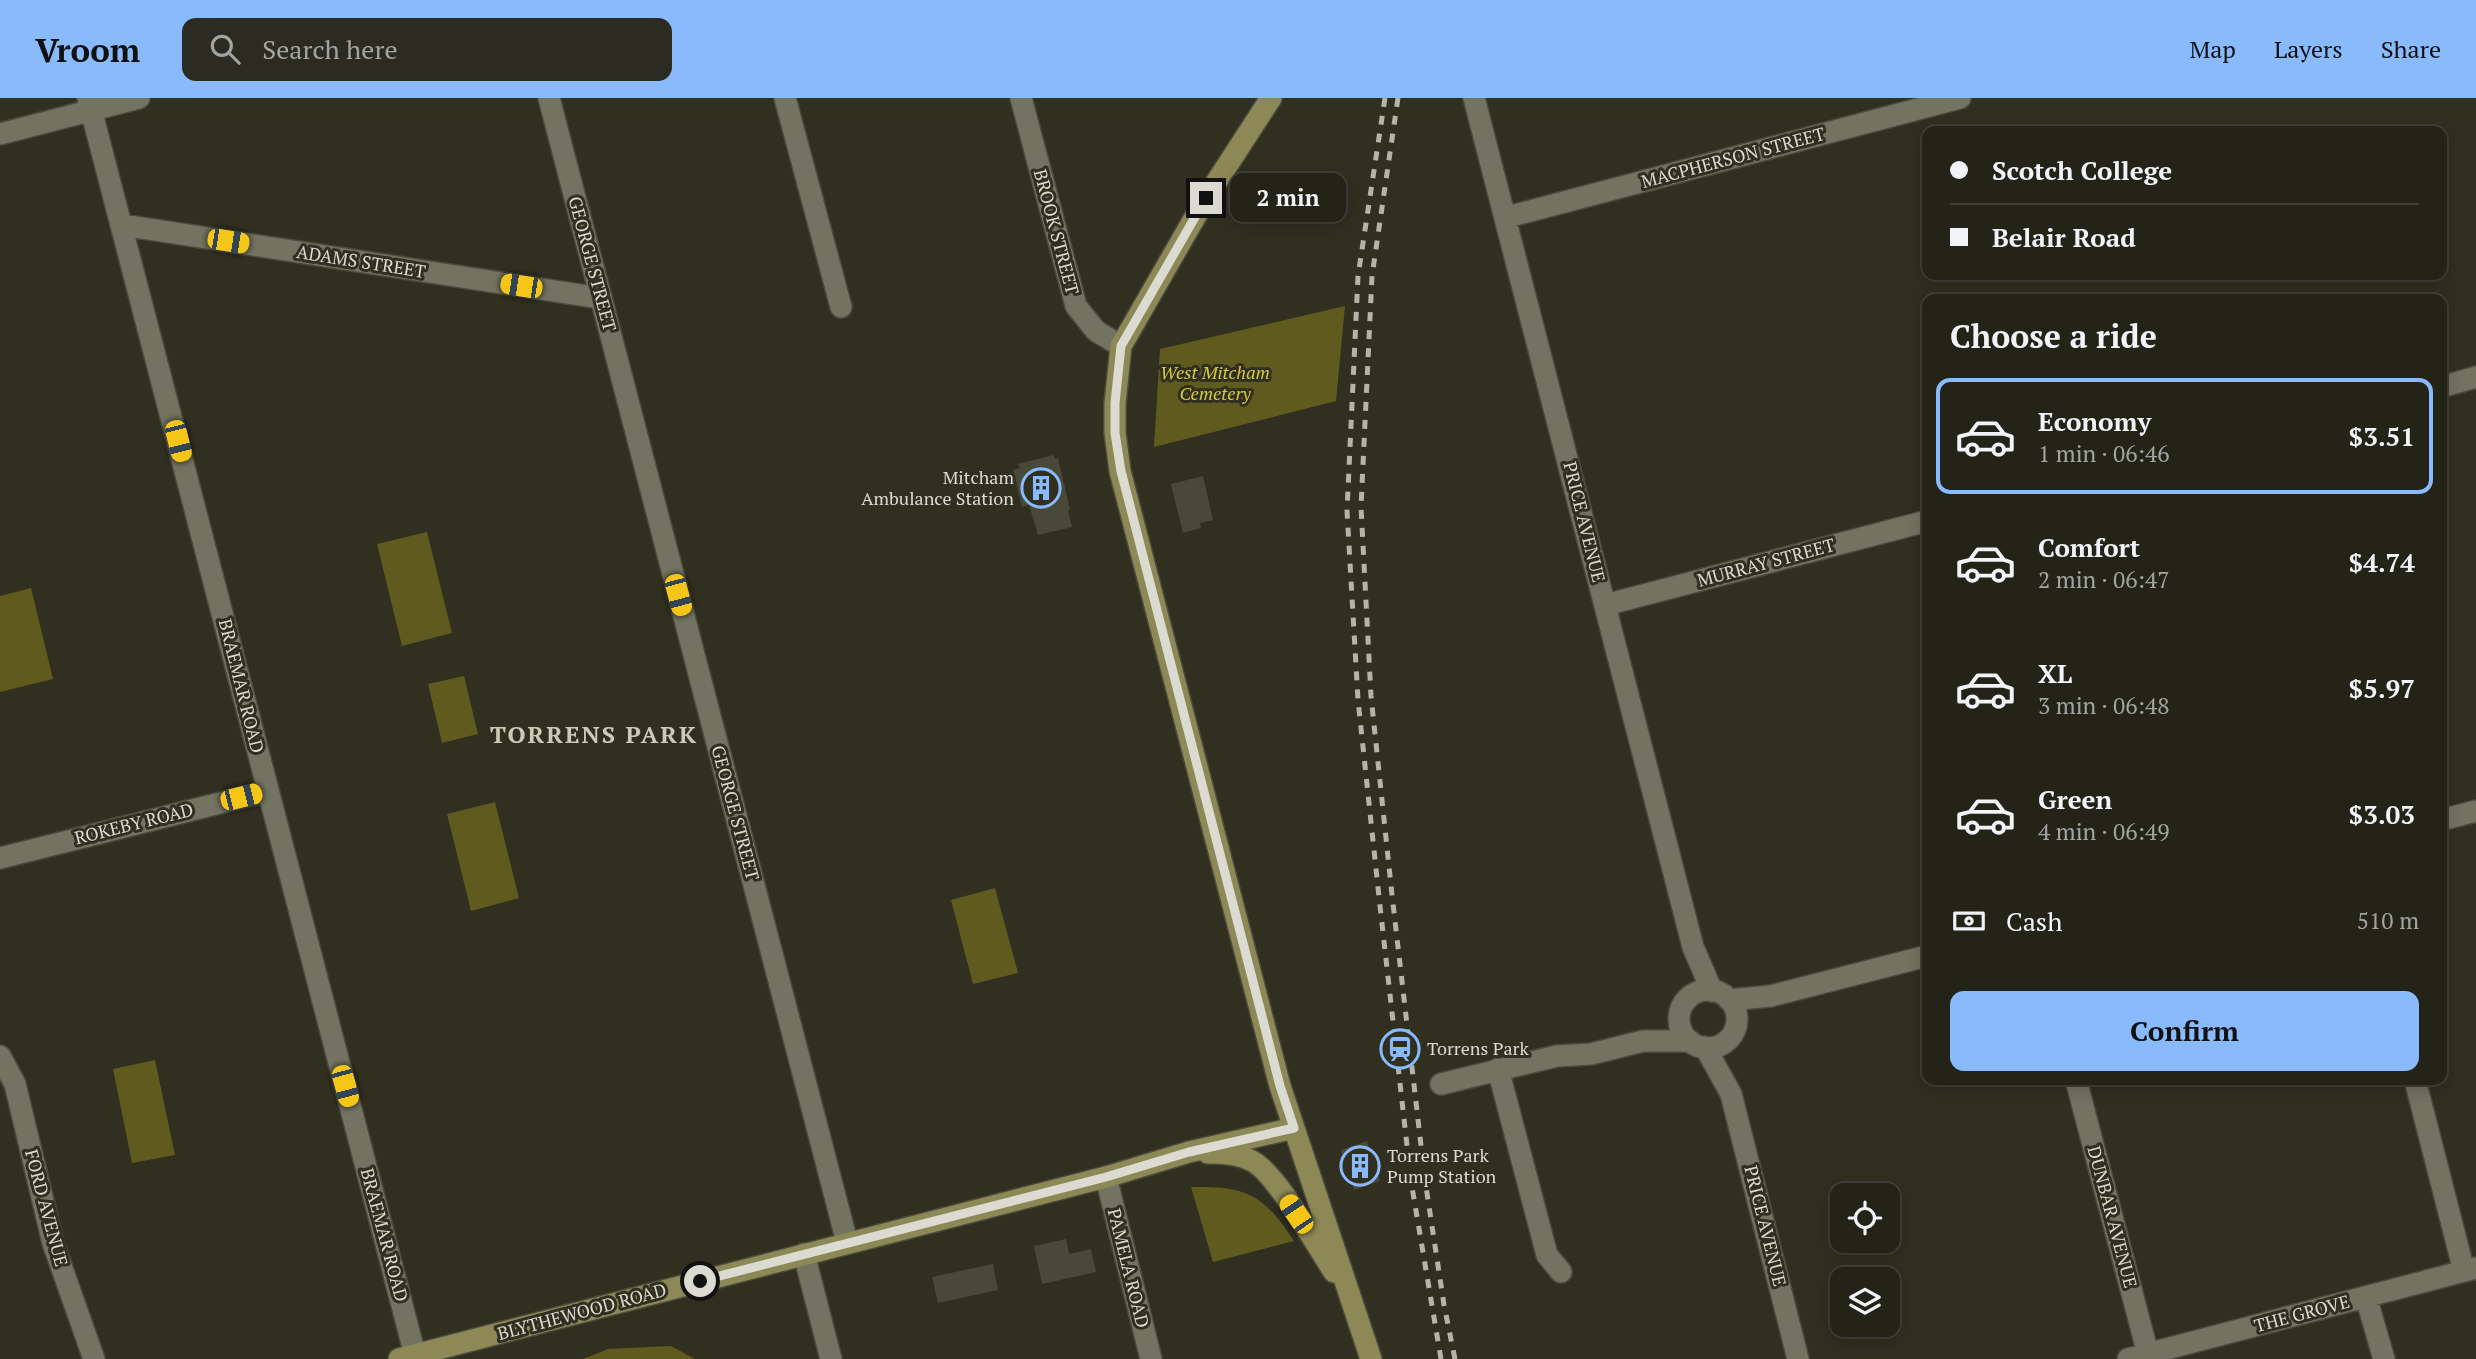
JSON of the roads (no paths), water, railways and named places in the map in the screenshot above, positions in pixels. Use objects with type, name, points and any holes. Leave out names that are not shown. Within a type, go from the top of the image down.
[{"type":"main road","points":[[1271,98],[1206,198],[1121,346],[1115,433],[1121,471],[1280,1086],[1371,1359]]},
{"type":"main road","name":"BLYTHEWOOD ROAD","points":[[407,1357],[1106,1177],[1189,1152],[1294,1128]]},
{"type":"main road","points":[[1189,1152],[1222,1153],[1252,1160],[1269,1174],[1349,1294]]},
{"type":"street","points":[[0,134],[90,104],[139,98]]},
{"type":"street","name":"GEORGE STREET","points":[[549,98],[847,1242]]},
{"type":"street","points":[[785,98],[841,307]]},
{"type":"street","name":"BROOK STREET","points":[[1021,98],[1076,306],[1096,331],[1121,346]]},
{"type":"street","name":"PRICE AVENUE","points":[[1474,98],[1507,217],[1693,947],[1714,1008],[1731,1094],[1798,1359]]},
{"type":"street","name":"MACPHERSON STREET","points":[[1507,217],[1960,98]]},
{"type":"street","name":"BRAEMAR ROAD","points":[[90,104],[268,791],[407,1357]]},
{"type":"street","name":"ADAMS STREET","points":[[122,225],[600,298]]},
{"type":"street","points":[[2447,385],[2476,377]]},
{"type":"street","name":"MURRAY STREET","points":[[1605,605],[1922,521]]},
{"type":"street","name":"ROKEBY ROAD","points":[[0,858],[268,791]]},
{"type":"street","points":[[2447,818],[2476,811]]},
{"type":"street","points":[[1643,1041],[1666,1027],[1714,1008],[1922,957]]},
{"type":"street","points":[[1441,1084],[1557,1056],[1591,1054],[1643,1041],[1717,1046],[1714,1008]]},
{"type":"street","name":"PRICE AVENUE","points":[[1714,1008],[1681,1028],[1697,1044],[1731,1094]]},
{"type":"street","name":"FORD AVENUE","points":[[0,1056],[15,1084],[54,1243],[94,1359]]},
{"type":"street","points":[[1498,1069],[1547,1255],[1561,1272]]},
{"type":"street","name":"DUNBAR AVENUE","points":[[2077,1085],[2138,1357]]},
{"type":"street","points":[[2416,1085],[2470,1270]]},
{"type":"street","name":"PAMELA ROAD","points":[[1106,1177],[1151,1359]]},
{"type":"street","points":[[804,1254],[831,1359]]},
{"type":"street","name":"THE GROVE","points":[[2138,1357],[2470,1270]]},
{"type":"street","points":[[2366,1297],[2384,1359]]},
{"type":"railway","points":[[1385,98],[1358,276],[1347,511],[1358,700],[1379,897],[1411,1181],[1441,1359]]},
{"type":"railway","points":[[1398,98],[1372,276],[1361,507],[1371,696],[1392,895],[1425,1180],[1455,1359]]},
{"type":"place","name":"Mitcham Ambulance Station","points":[[1041,488]]},
{"type":"place","name":"Torrens Park","points":[[1400,1049]]},
{"type":"place","name":"Torrens Park Pump Station","points":[[1360,1166]]},
{"type":"district","name":"TORRENS PARK","points":[[594,735]]},
{"type":"park label","name":"West Mitcham Cemetery","points":[[1215,383]]}]
